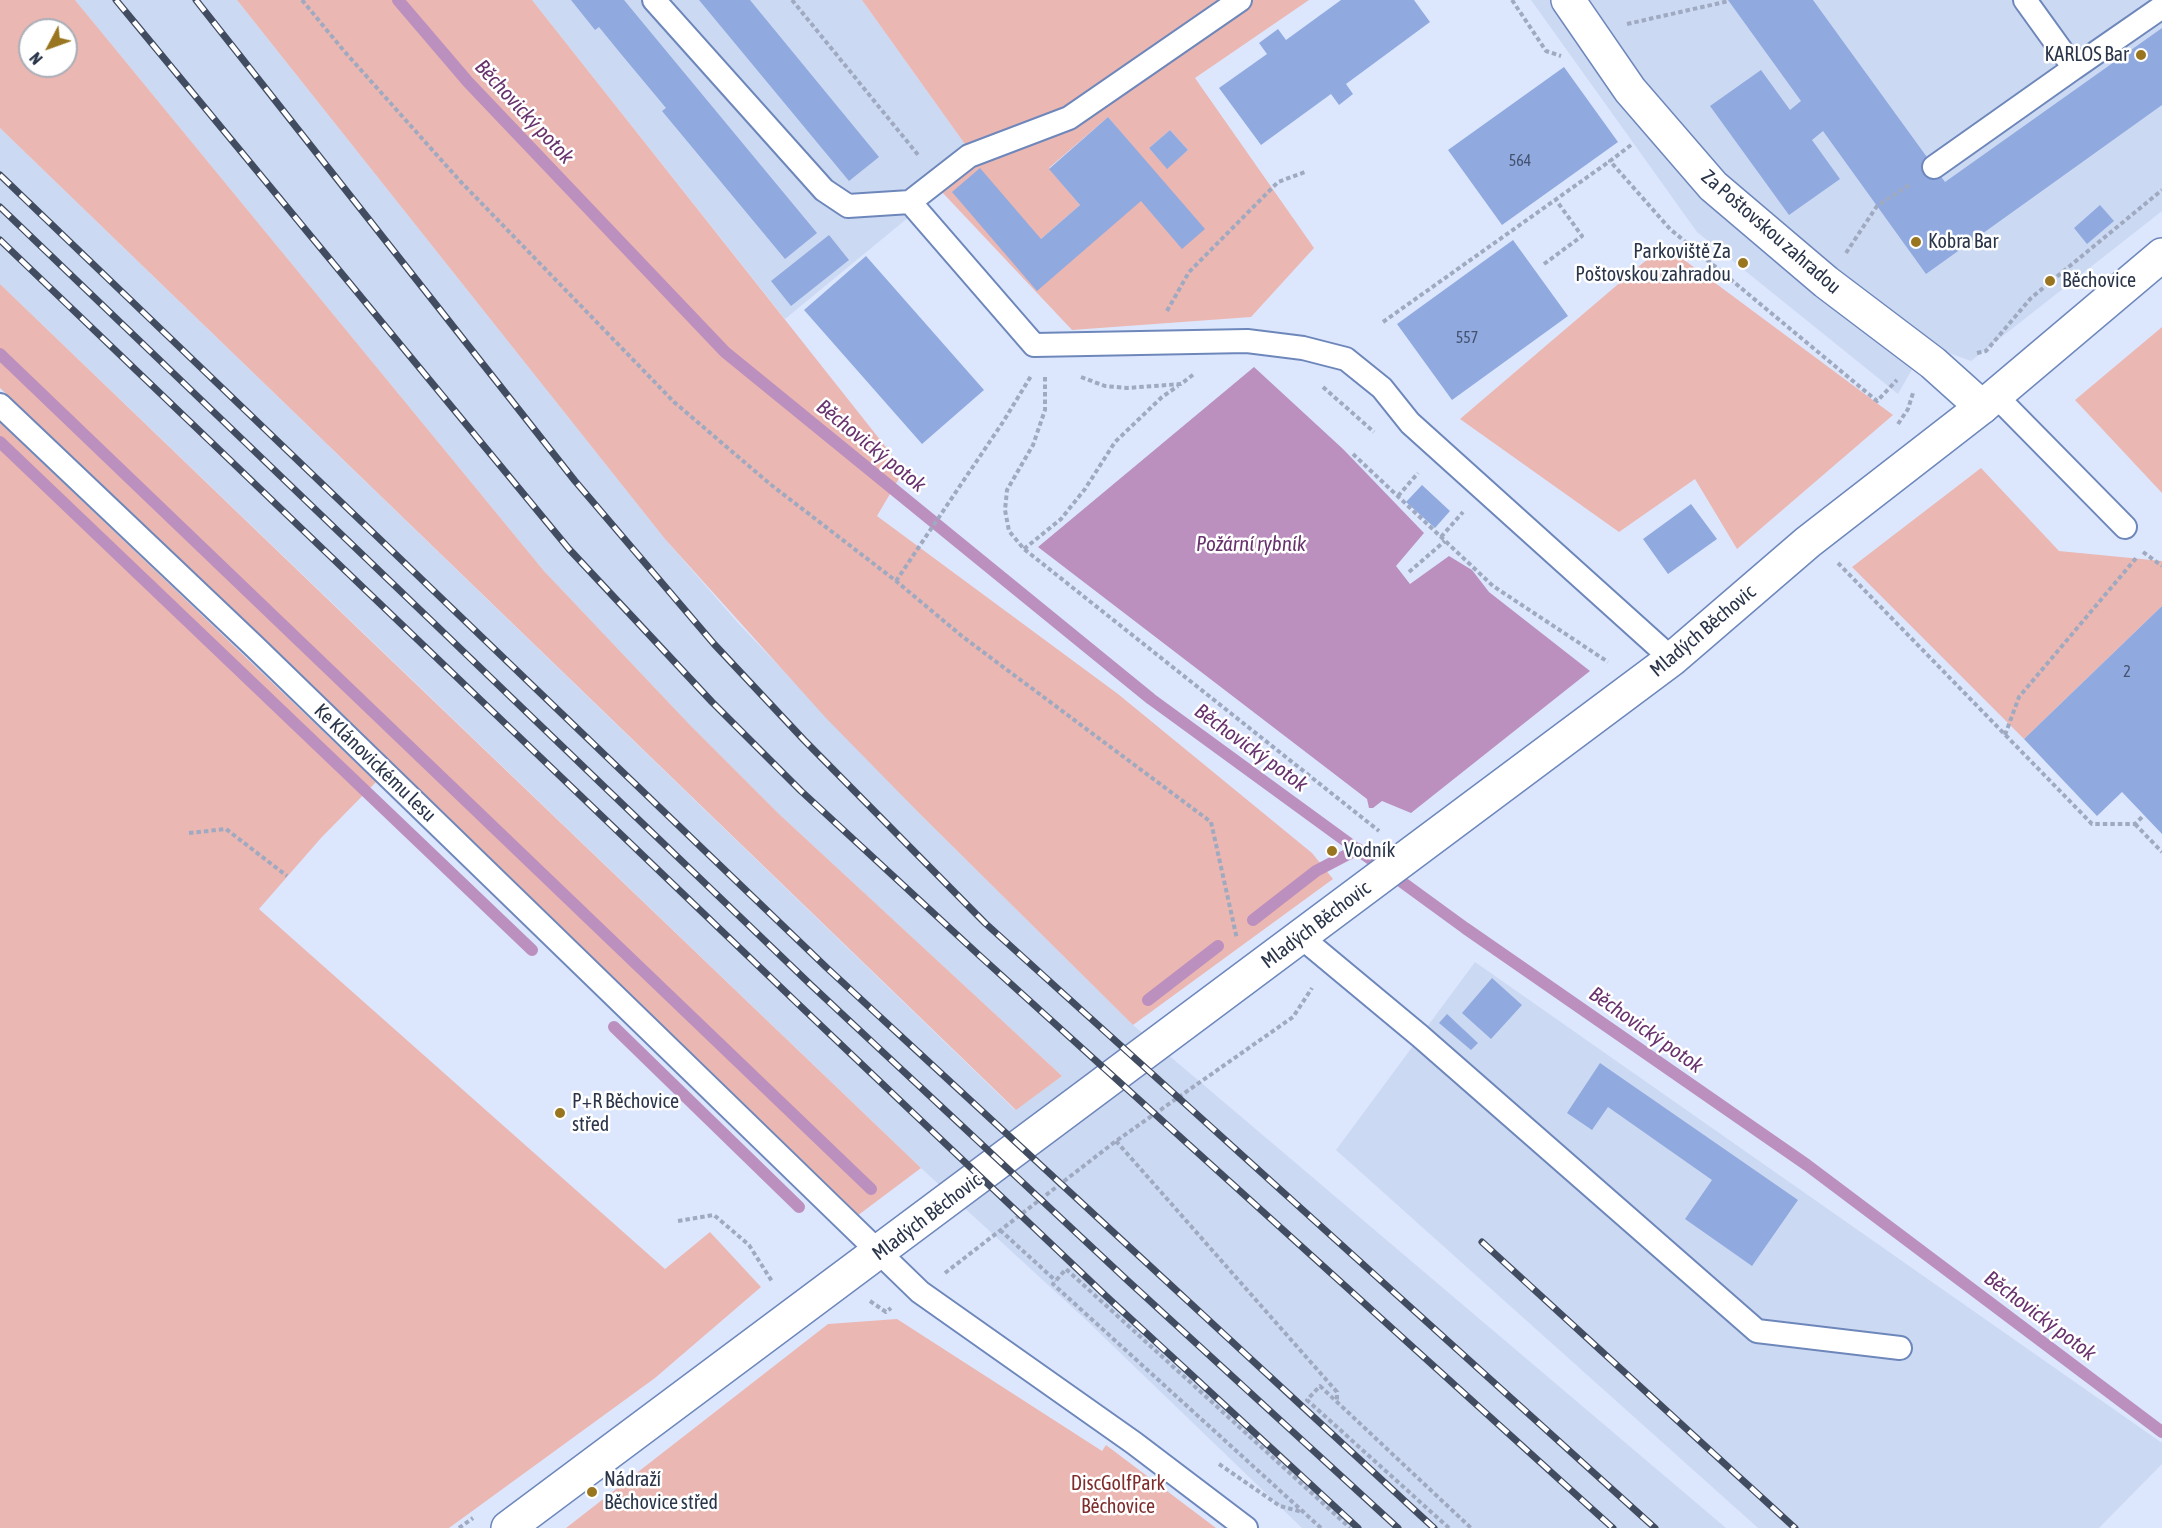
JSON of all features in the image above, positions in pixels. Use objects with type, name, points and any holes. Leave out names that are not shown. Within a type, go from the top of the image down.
[{"type":"street","name":"Za Poštovskou zahradou","points":[[1568,0],[1630,90],[1713,186],[1826,282],[1933,363],[1988,401]]},
{"type":"street","name":"Mladých Běchovic","points":[[508,1528],[1672,659],[1808,542],[1988,401],[2162,255]]},
{"type":"lane","points":[[654,0],[824,190],[848,206],[910,202],[969,156],[1069,118],[1240,0]]},
{"type":"lane","points":[[2025,0],[2074,68]]},
{"type":"lane","points":[[1934,167],[2162,7]]},
{"type":"lane","points":[[910,202],[1034,345],[1247,341],[1303,348],[1346,359],[1382,388],[1410,423],[1672,659]]},
{"type":"lane","points":[[1988,401],[2125,527]]},
{"type":"lane","name":"Ke Klánovickému lesu","points":[[0,405],[272,663],[878,1254],[920,1292],[1134,1443],[1246,1528]]},
{"type":"lane","points":[[1301,937],[1420,1036],[1757,1331],[1900,1348]]},
{"type":"path","points":[[302,0],[344,51],[460,181],[632,362],[674,402],[770,484],[896,581],[963,637],[1211,822],[1233,920]]},
{"type":"path","points":[[792,0],[939,180]]},
{"type":"path","points":[[1624,25],[1729,1]]},
{"type":"path","points":[[1383,322],[1610,161]]},
{"type":"path","points":[[1826,282],[1877,206],[1934,167]]},
{"type":"path","points":[[1162,319],[1189,272],[1278,182],[1305,172]]},
{"type":"path","points":[[1968,354],[1986,351],[2031,298],[2162,190]]},
{"type":"path","points":[[1544,264],[1582,236],[1557,200]]},
{"type":"path","points":[[896,581],[1025,388],[1032,372],[1034,345]]},
{"type":"path","points":[[1034,345],[1083,378],[1105,386],[1127,388],[1181,384]]},
{"type":"path","points":[[1034,345],[1045,378],[1045,410],[1033,445],[1007,490],[1005,510],[1009,531],[1024,549],[1380,831]]},
{"type":"path","points":[[1024,549],[1061,519],[1085,489],[1114,442],[1162,397],[1197,373]]},
{"type":"path","points":[[1316,381],[1376,434]]},
{"type":"path","points":[[1353,454],[1493,586],[1611,664]]},
{"type":"path","points":[[1410,465],[1428,480]]},
{"type":"path","points":[[1398,496],[1419,472]]},
{"type":"path","points":[[1454,504],[1471,519]]},
{"type":"path","points":[[1441,537],[1463,511]]},
{"type":"path","points":[[1410,572],[1445,541]]},
{"type":"path","points":[[2005,735],[2019,697],[2141,550],[2162,566]]},
{"type":"path","points":[[1838,564],[2092,824],[2135,824],[2144,815]]},
{"type":"path","points":[[2135,824],[2162,852]]},
{"type":"path","points":[[189,833],[226,829],[287,876]]},
{"type":"path","points":[[920,1292],[1116,1141],[1293,1017]]},
{"type":"path","points":[[1116,1141],[1337,1392],[1337,1402]]},
{"type":"path","points":[[678,1221],[714,1215],[749,1245],[777,1289]]},
{"type":"path","points":[[1000,1230],[1056,1281]]},
{"type":"path","points":[[1321,1528],[1053,1284],[1066,1269],[1350,1528]]},
{"type":"path","points":[[1449,1528],[1307,1400],[1320,1386],[1471,1528]]},
{"type":"shaded area","points":[[75,0],[237,0],[665,539],[738,623],[920,814],[1133,1025],[1726,1528],[1302,1528],[1085,1319],[921,1168],[0,284],[0,128],[1015,1110],[1062,1076],[779,814],[689,724],[544,571]]},
{"type":"shaded area","points":[[532,0],[862,0],[977,161],[785,319]]},
{"type":"shaded area","points":[[1531,0],[2162,0],[2162,211],[1971,361],[1926,345],[1898,394],[1697,232]]},
{"type":"shaded area","points":[[1475,962],[2162,1443],[2162,1464],[2099,1528],[1758,1528],[1336,1150]]},
{"type":"green space","points":[[0,0],[75,0],[544,571],[689,724],[779,814],[1062,1076],[1016,1110],[0,128]]},
{"type":"green space","points":[[237,0],[532,0],[904,470],[877,516],[1118,694],[1312,853],[1333,879],[1133,1025],[826,718],[665,539]]},
{"type":"green space","points":[[862,0],[1309,0],[1195,78],[1314,248],[1251,317],[1072,330],[941,191],[977,161]],"holes":[[[1108,117],[1139,154],[1037,291],[1041,239],[1080,205],[1049,168]],[[1170,130],[1188,150],[1167,168],[1149,148]]]},
{"type":"green space","points":[[1664,245],[1893,415],[1737,549],[1695,479],[1619,532],[1460,419]]},
{"type":"green space","points":[[0,284],[921,1168],[857,1216],[0,388]]},
{"type":"green space","points":[[2162,327],[2162,493],[2075,400]]},
{"type":"green space","points":[[0,422],[376,782],[321,838],[259,909],[665,1269],[710,1232],[761,1287],[655,1378],[449,1528],[0,1528]]},
{"type":"green space","points":[[1981,468],[2059,551],[2162,561],[2162,606],[2024,739],[1852,567]]},
{"type":"green space","name":"DiscGolfPark Běchovice","points":[[897,1319],[1102,1451],[1106,1445],[1216,1528],[566,1528],[828,1324]]},
{"type":"water","name":"Požární rybník","points":[[1254,367],[1343,449],[1424,533],[1396,566],[1410,584],[1449,556],[1472,570],[1489,592],[1590,671],[1411,813],[1382,801],[1373,808],[1369,808],[1367,799],[1038,547]]},
{"type":"building","points":[[571,0],[624,0],[817,233],[785,259],[662,111],[666,108],[599,27],[595,30]]},
{"type":"building","points":[[699,0],[750,0],[879,157],[849,181]]},
{"type":"building","points":[[1341,0],[1414,0],[1430,22],[1346,84],[1353,94],[1339,105],[1331,94],[1261,145],[1219,88],[1267,54],[1259,43],[1278,29],[1286,40]]},
{"type":"building","points":[[1728,0],[1813,0],[1945,182],[2162,28],[2162,105],[1926,274],[1823,131],[1812,140],[1840,179],[1789,215],[1710,106],[1761,70],[1790,110],[1801,101]]},
{"type":"building","points":[[1564,67],[1618,142],[1502,225],[1448,150]]},
{"type":"building","points":[[1108,117],[1205,229],[1182,249],[1141,201],[1037,291],[952,192],[980,168],[1041,239],[1080,205],[1049,169]]},
{"type":"building","points":[[1170,130],[1188,150],[1167,169],[1149,148]]},
{"type":"building","points":[[2100,205],[2114,221],[2087,244],[2074,228]]},
{"type":"building","points":[[829,235],[849,260],[791,306],[771,281]]},
{"type":"building","points":[[1513,240],[1568,316],[1452,400],[1397,324]]},
{"type":"building","points":[[866,256],[984,390],[922,444],[804,310]]},
{"type":"building","points":[[1422,485],[1450,511],[1435,528],[1406,502]]},
{"type":"building","points":[[1691,504],[1717,539],[1668,574],[1643,539]]},
{"type":"building","points":[[2162,606],[2162,834],[2122,792],[2097,816],[2024,739]]},
{"type":"building","points":[[1492,978],[1522,1005],[1491,1039],[1462,1013]]},
{"type":"building","points":[[1447,1014],[1478,1043],[1471,1050],[1439,1023]]},
{"type":"building","points":[[1600,1063],[1798,1200],[1752,1266],[1685,1219],[1712,1180],[1608,1107],[1592,1130],[1567,1113]]},
{"type":"waterway","name":"Běchovický potok","points":[[398,0],[468,82],[725,352],[1151,699],[1465,928],[1807,1165],[2162,1432]]},
{"type":"waterway","points":[[0,354],[871,1189]]},
{"type":"waterway","points":[[0,442],[532,950]]},
{"type":"waterway","points":[[1253,920],[1316,871],[1358,849]]},
{"type":"waterway","points":[[1148,1000],[1218,946]]},
{"type":"waterway","points":[[614,1027],[799,1207]]},
{"type":"railway","points":[[116,0],[569,549],[712,702],[801,791],[980,956],[1613,1528]]},
{"type":"railway","points":[[196,0],[575,481],[714,644],[804,740],[985,923],[1655,1528]]},
{"type":"railway","points":[[0,175],[827,968],[1434,1528]]},
{"type":"railway","points":[[0,207],[811,985],[1127,1280],[1398,1528]]},
{"type":"railway","points":[[0,240],[1106,1296],[1358,1528]]},
{"type":"railway","points":[[1482,1242],[1795,1528]]},
{"type":"place","name":"KARLOS Bar","points":[[2141,55]]},
{"type":"place","name":"Kobra Bar","points":[[1916,242]]},
{"type":"place","name":"Parkoviště Za Poštovskou zahradou","points":[[1743,263]]},
{"type":"place","name":"Běchovice","points":[[2050,281]]},
{"type":"place","name":"Vodník","points":[[1332,851]]},
{"type":"place","name":"P+R Běchovice střed","points":[[560,1113]]},
{"type":"place","name":"Nádraží Běchovice střed","points":[[592,1492]]}]
